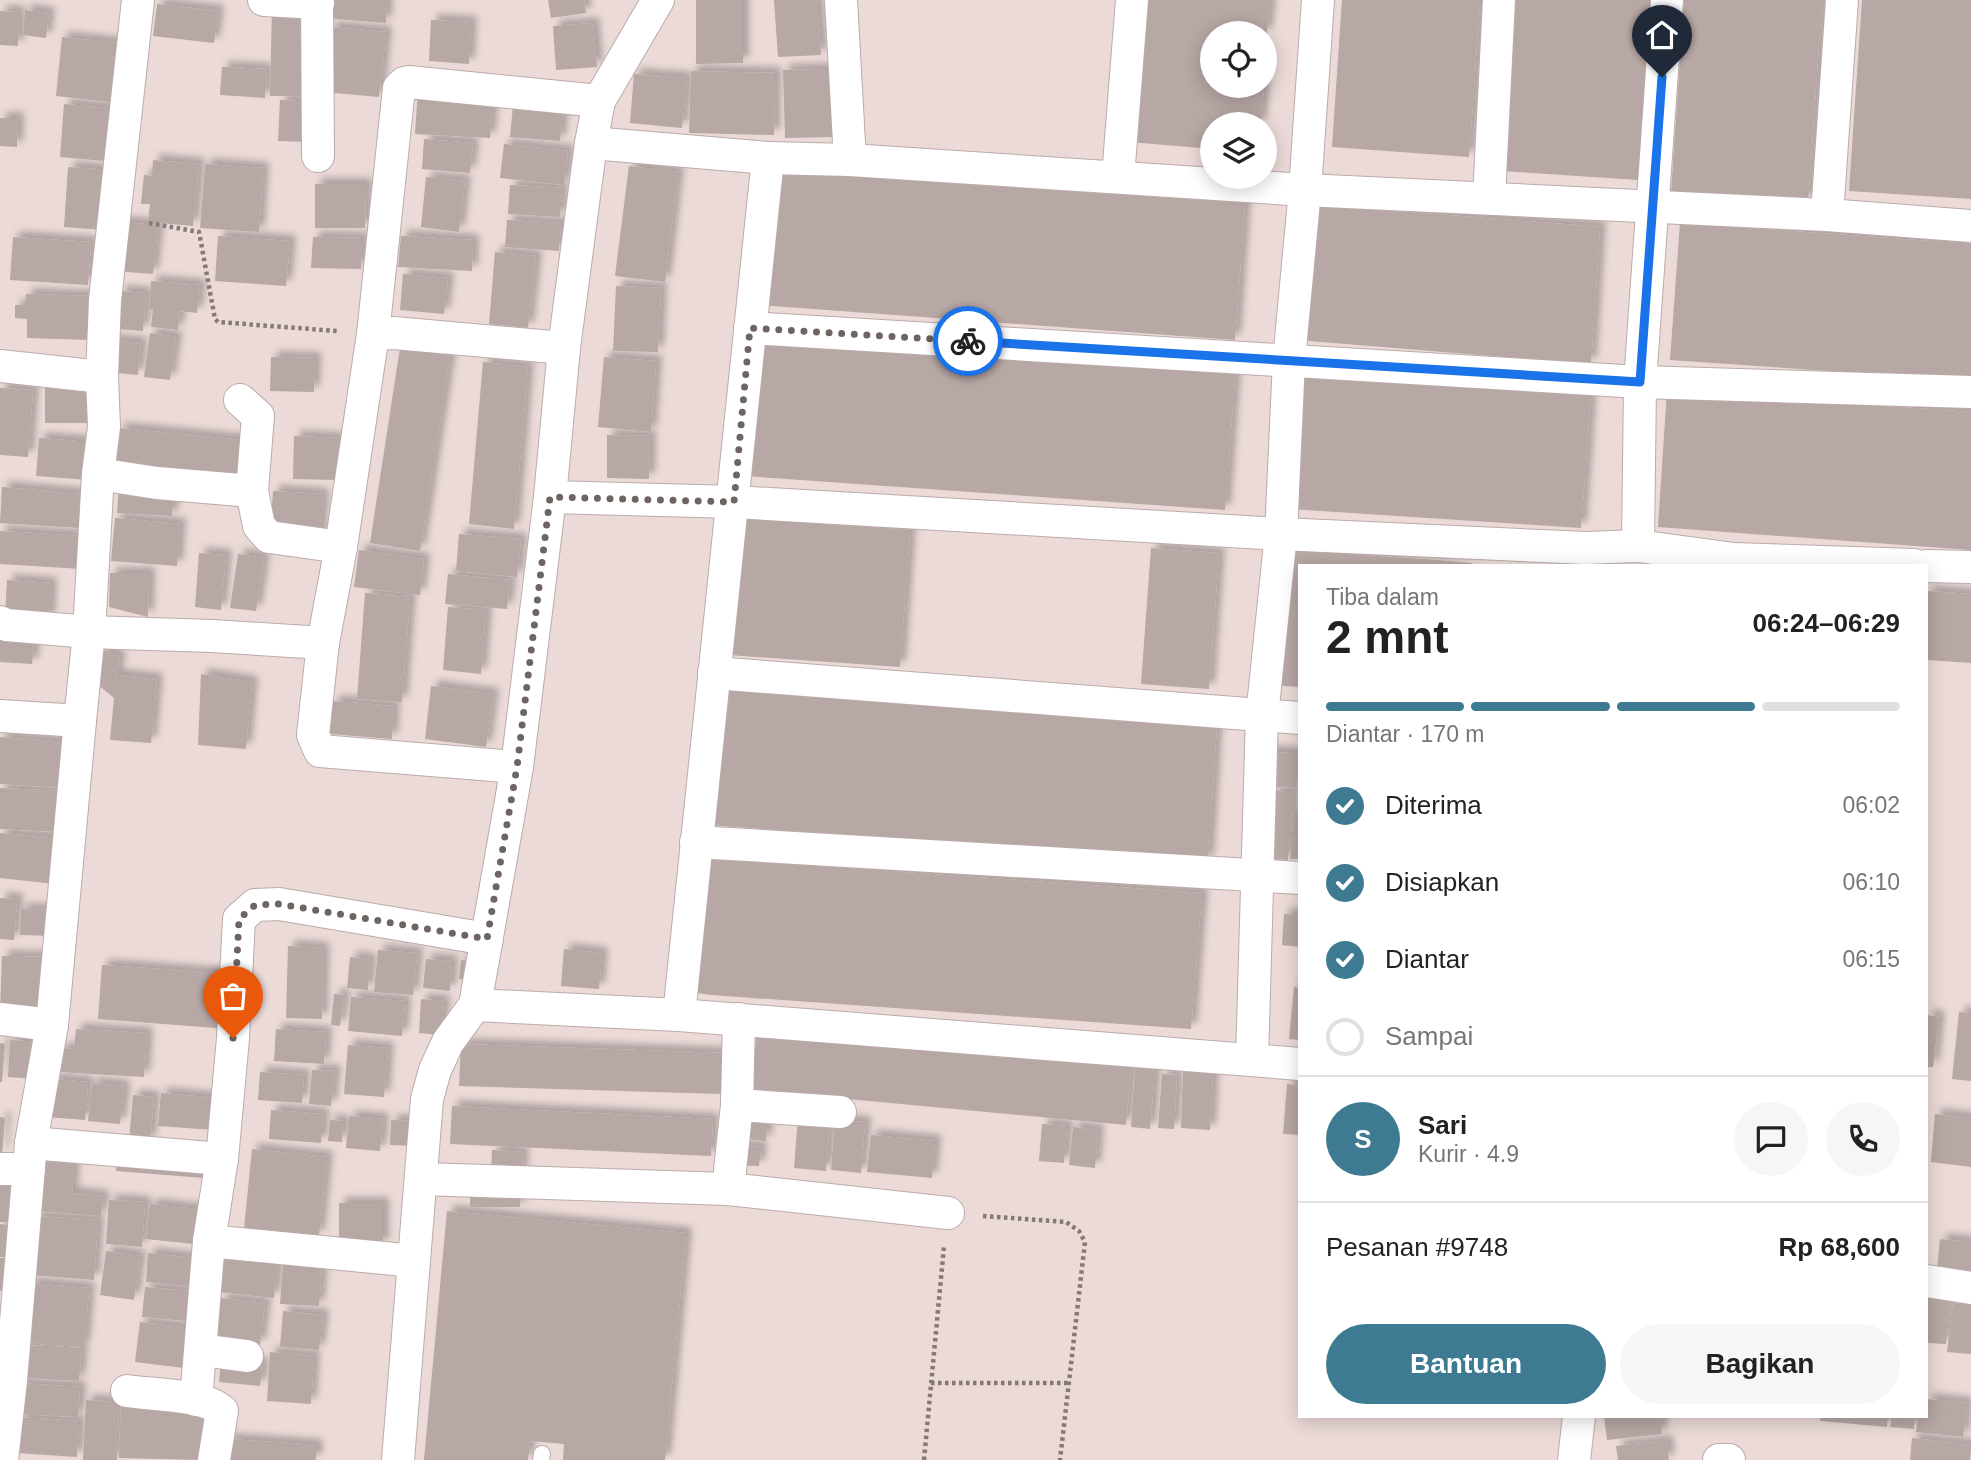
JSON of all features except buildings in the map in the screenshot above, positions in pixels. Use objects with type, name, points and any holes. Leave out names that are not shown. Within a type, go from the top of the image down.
[{"type":"street","points":[[2,1460],[11,1381],[20,1160],[52,1025],[89,632],[98,474],[104,427],[102,377],[105,300],[138,0]]},
{"type":"street","points":[[264,0],[317,1],[318,156]]},
{"type":"street","points":[[398,1460],[427,1099],[435,1070],[448,1042],[475,1005],[517,767],[550,497],[564,348],[599,102],[658,0]]},
{"type":"street","points":[[841,0],[850,160]]},
{"type":"street","points":[[1118,177],[1132,0]]},
{"type":"street","points":[[1252,1060],[1262,716],[1281,534],[1289,360],[1306,190],[1318,0]]},
{"type":"street","points":[[1489,198],[1499,0]]},
{"type":"street","points":[[1638,546],[1640,382],[1667,0]]},
{"type":"street","points":[[1827,215],[1842,0]]},
{"type":"street","points":[[517,767],[320,751],[313,735],[323,643],[341,547],[373,334],[399,88],[410,82],[599,102]]},
{"type":"street","points":[[592,144],[768,158],[850,160],[1306,190],[1827,215],[1971,226]]},
{"type":"street","points":[[679,1014],[768,158]]},
{"type":"street","points":[[750,328],[1640,382],[1971,392]]},
{"type":"street","points":[[373,334],[394,333],[564,348]]},
{"type":"street","points":[[0,366],[102,377]]},
{"type":"street","points":[[240,400],[258,416],[252,491],[260,526],[269,537],[341,547]]},
{"type":"street","points":[[98,474],[157,483],[252,491]]},
{"type":"street","points":[[550,497],[734,502],[1281,534],[1585,557],[1638,546],[1733,562],[1821,564]]},
{"type":"street","points":[[1928,566],[1971,567]]},
{"type":"street","points":[[0,622],[6,625],[89,632],[323,643]]},
{"type":"street","points":[[714,673],[1298,718]]},
{"type":"street","points":[[0,716],[80,721]]},
{"type":"street","points":[[696,842],[1298,878]]},
{"type":"street","points":[[196,1400],[209,1241],[222,1159],[233,1038],[239,919],[255,905],[279,904],[487,939]]},
{"type":"street","points":[[475,1005],[679,1014],[1298,1064]]},
{"type":"street","points":[[0,1018],[52,1025]]},
{"type":"street","points":[[728,1189],[737,1105],[739,1019]]},
{"type":"street","points":[[737,1105],[840,1112]]},
{"type":"street","points":[[20,1160],[222,1159]]},
{"type":"street","points":[[422,1178],[728,1189],[948,1213]]},
{"type":"street","points":[[209,1241],[414,1261]]},
{"type":"street","points":[[1928,1281],[1971,1289]]},
{"type":"street","points":[[201,1349],[247,1356]]},
{"type":"street","points":[[127,1391],[215,1405],[222,1411],[214,1460]]},
{"type":"street","points":[[1574,1460],[1579,1418]]},
{"type":"street","points":[[1719,1460],[1729,1460]]},
{"type":"path","points":[[113,218],[199,233],[215,319],[218,322],[373,334]]},
{"type":"path","points":[[924,1460],[948,1213],[1066,1222],[1083,1236],[1085,1242],[1060,1460]]},
{"type":"path","points":[[931,1383],[1068,1383]]},
{"type":"way so far","points":[[233,1038],[239,919],[255,905],[279,904],[487,939],[517,767],[550,497],[734,502],[750,328],[968,341]]},
{"type":"route","points":[[968,341],[1640,382],[1662,77]]}]
